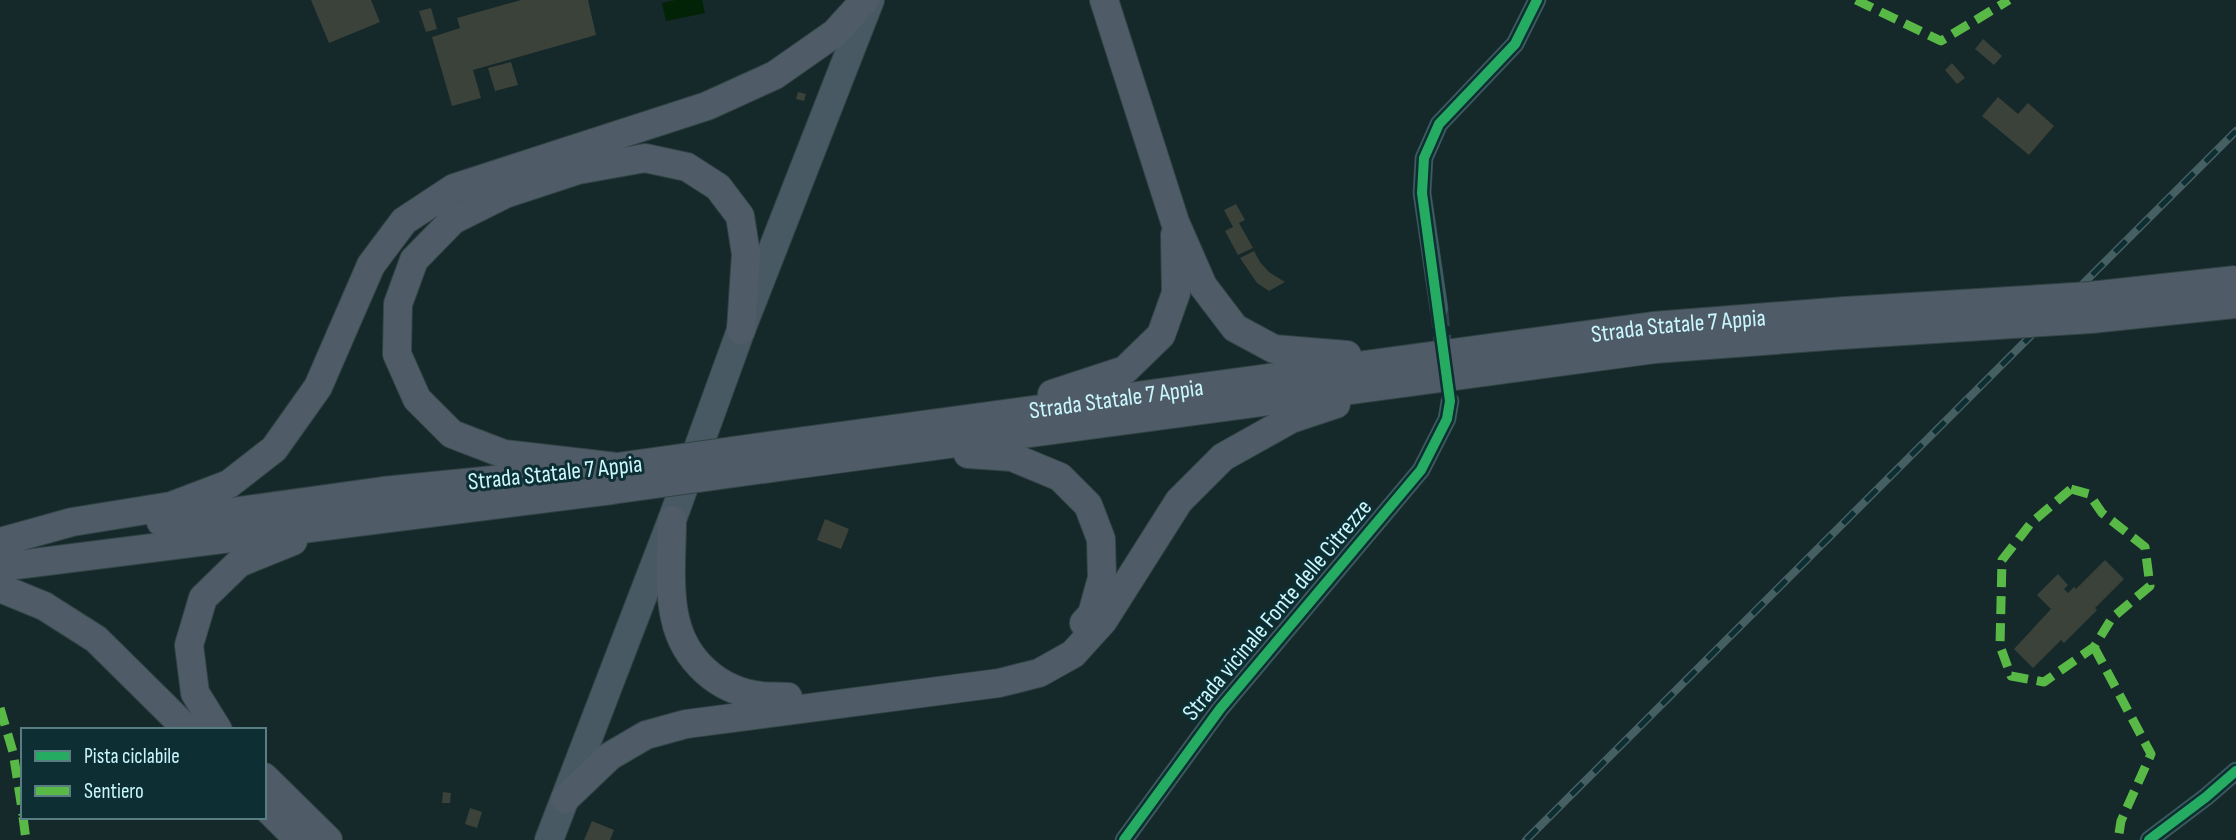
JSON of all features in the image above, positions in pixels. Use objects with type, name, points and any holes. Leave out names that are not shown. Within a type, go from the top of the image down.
[{"type":"highway","points":[[0,543],[72,522],[171,506],[229,484],[274,449],[318,387],[371,265],[404,221],[454,188],[707,106],[775,75],[835,33],[868,0]]},
{"type":"highway","points":[[1104,0],[1175,222],[1203,286],[1235,328],[1273,349],[1400,371]]},
{"type":"highway","points":[[615,478],[504,454],[452,434],[417,399],[397,354],[398,304],[414,260],[453,220],[505,194],[578,170],[645,159],[687,167],[718,187],[740,216],[746,254],[741,330]]},
{"type":"highway","points":[[986,416],[1125,370],[1161,335],[1176,293],[1175,222]]},
{"type":"highway","name":"Strada Statale 7 Appia","points":[[0,567],[328,526],[615,478],[802,453],[986,416],[1400,371],[1656,349],[1843,323],[2236,280]]},
{"type":"highway","name":"Strada Statale 7 Appia","points":[[1843,323],[2091,319],[2236,304]]},
{"type":"highway","points":[[565,799],[610,756],[646,735],[686,724],[999,683],[1039,673],[1073,654],[1103,621],[1179,501],[1223,457],[1291,419],[1400,371]]},
{"type":"highway","name":"Strada Statale 7 Appia","points":[[802,453],[906,450],[1400,371]]},
{"type":"highway","points":[[672,520],[674,616],[683,645],[703,669],[727,687],[760,696],[798,697],[996,672],[1035,663],[1066,645],[1093,614],[1102,578],[1101,539],[1088,505],[1060,477],[1012,457],[906,450]]},
{"type":"highway","name":"Strada Statale 7 Appia","points":[[0,543],[383,491],[615,478]]},
{"type":"highway","points":[[217,728],[195,692],[189,645],[203,598],[239,563],[328,526]]},
{"type":"highway","points":[[0,588],[44,606],[96,639],[186,728]]},
{"type":"highway","points":[[266,779],[328,840]]},
{"type":"highway","points":[[266,807],[299,840]]},
{"type":"main road","points":[[549,840],[868,0]]},
{"type":"street","points":[[1439,309],[1422,193],[1424,158],[1439,124],[1515,44],[1537,0]]},
{"type":"street","name":"Strada vicinale Fonte delle Citrezze","points":[[1124,840],[1220,709],[1421,470],[1447,419],[1450,401]]},
{"type":"street","points":[[2149,840],[2236,771]]},
{"type":"shaded area","points":[[702,0],[705,13],[666,21],[662,3]]},
{"type":"building","points":[[311,0],[371,0],[380,22],[329,43]]},
{"type":"building","points":[[521,0],[588,0],[596,35],[473,70],[481,98],[452,106],[432,37],[460,28],[457,18]]},
{"type":"building","points":[[431,8],[437,29],[426,32],[419,11]]},
{"type":"building","points":[[1983,39],[2002,56],[1994,65],[1975,49]]},
{"type":"building","points":[[511,62],[518,85],[495,91],[488,68]]},
{"type":"building","points":[[1952,63],[1965,78],[1957,84],[1945,70]]},
{"type":"building","points":[[798,92],[806,94],[804,101],[796,99]]},
{"type":"building","points":[[1998,97],[2018,114],[2028,103],[2054,126],[2029,155],[1982,116]]},
{"type":"building","points":[[1236,204],[1245,220],[1239,223],[1253,248],[1238,255],[1225,231],[1233,227],[1224,210]]},
{"type":"building","points":[[1254,251],[1269,272],[1285,282],[1269,291],[1257,283],[1240,258]]},
{"type":"building","points":[[825,519],[849,529],[841,549],[817,540]]},
{"type":"building","points":[[2105,560],[2124,579],[2064,643],[2061,640],[2033,668],[2014,649],[2051,609],[2037,595],[2058,574],[2068,585],[2064,589],[2068,593],[2074,587],[2076,589]]},
{"type":"building","points":[[443,792],[451,793],[450,803],[442,803]]},
{"type":"building","points":[[470,808],[482,812],[477,828],[465,824]]},
{"type":"building","points":[[592,821],[614,830],[610,840],[584,840]]},
{"type":"tunnel","points":[[1439,309],[1445,362]]},
{"type":"railway","points":[[1526,840],[2236,131]]},
{"type":"marked path","points":[[1856,0],[1941,41],[2009,0]]},
{"type":"marked path","points":[[2071,489],[2089,494],[2102,513],[2145,547],[2150,586],[2112,618],[2094,647],[2044,682],[2011,676],[2000,646],[2002,560],[2031,523],[2071,489]]},
{"type":"marked path","points":[[2094,647],[2151,754],[2121,821],[2118,840]]},
{"type":"marked path","points":[[0,708],[13,752],[21,802]]},
{"type":"marked path","points":[[23,819],[26,840]]},
{"type":"cycle path","points":[[1124,840],[1220,709],[1421,470],[1447,419],[1450,401],[1422,193],[1424,158],[1439,124],[1515,44],[1537,0]]},
{"type":"cycle path","points":[[2149,840],[2236,771]]}]
